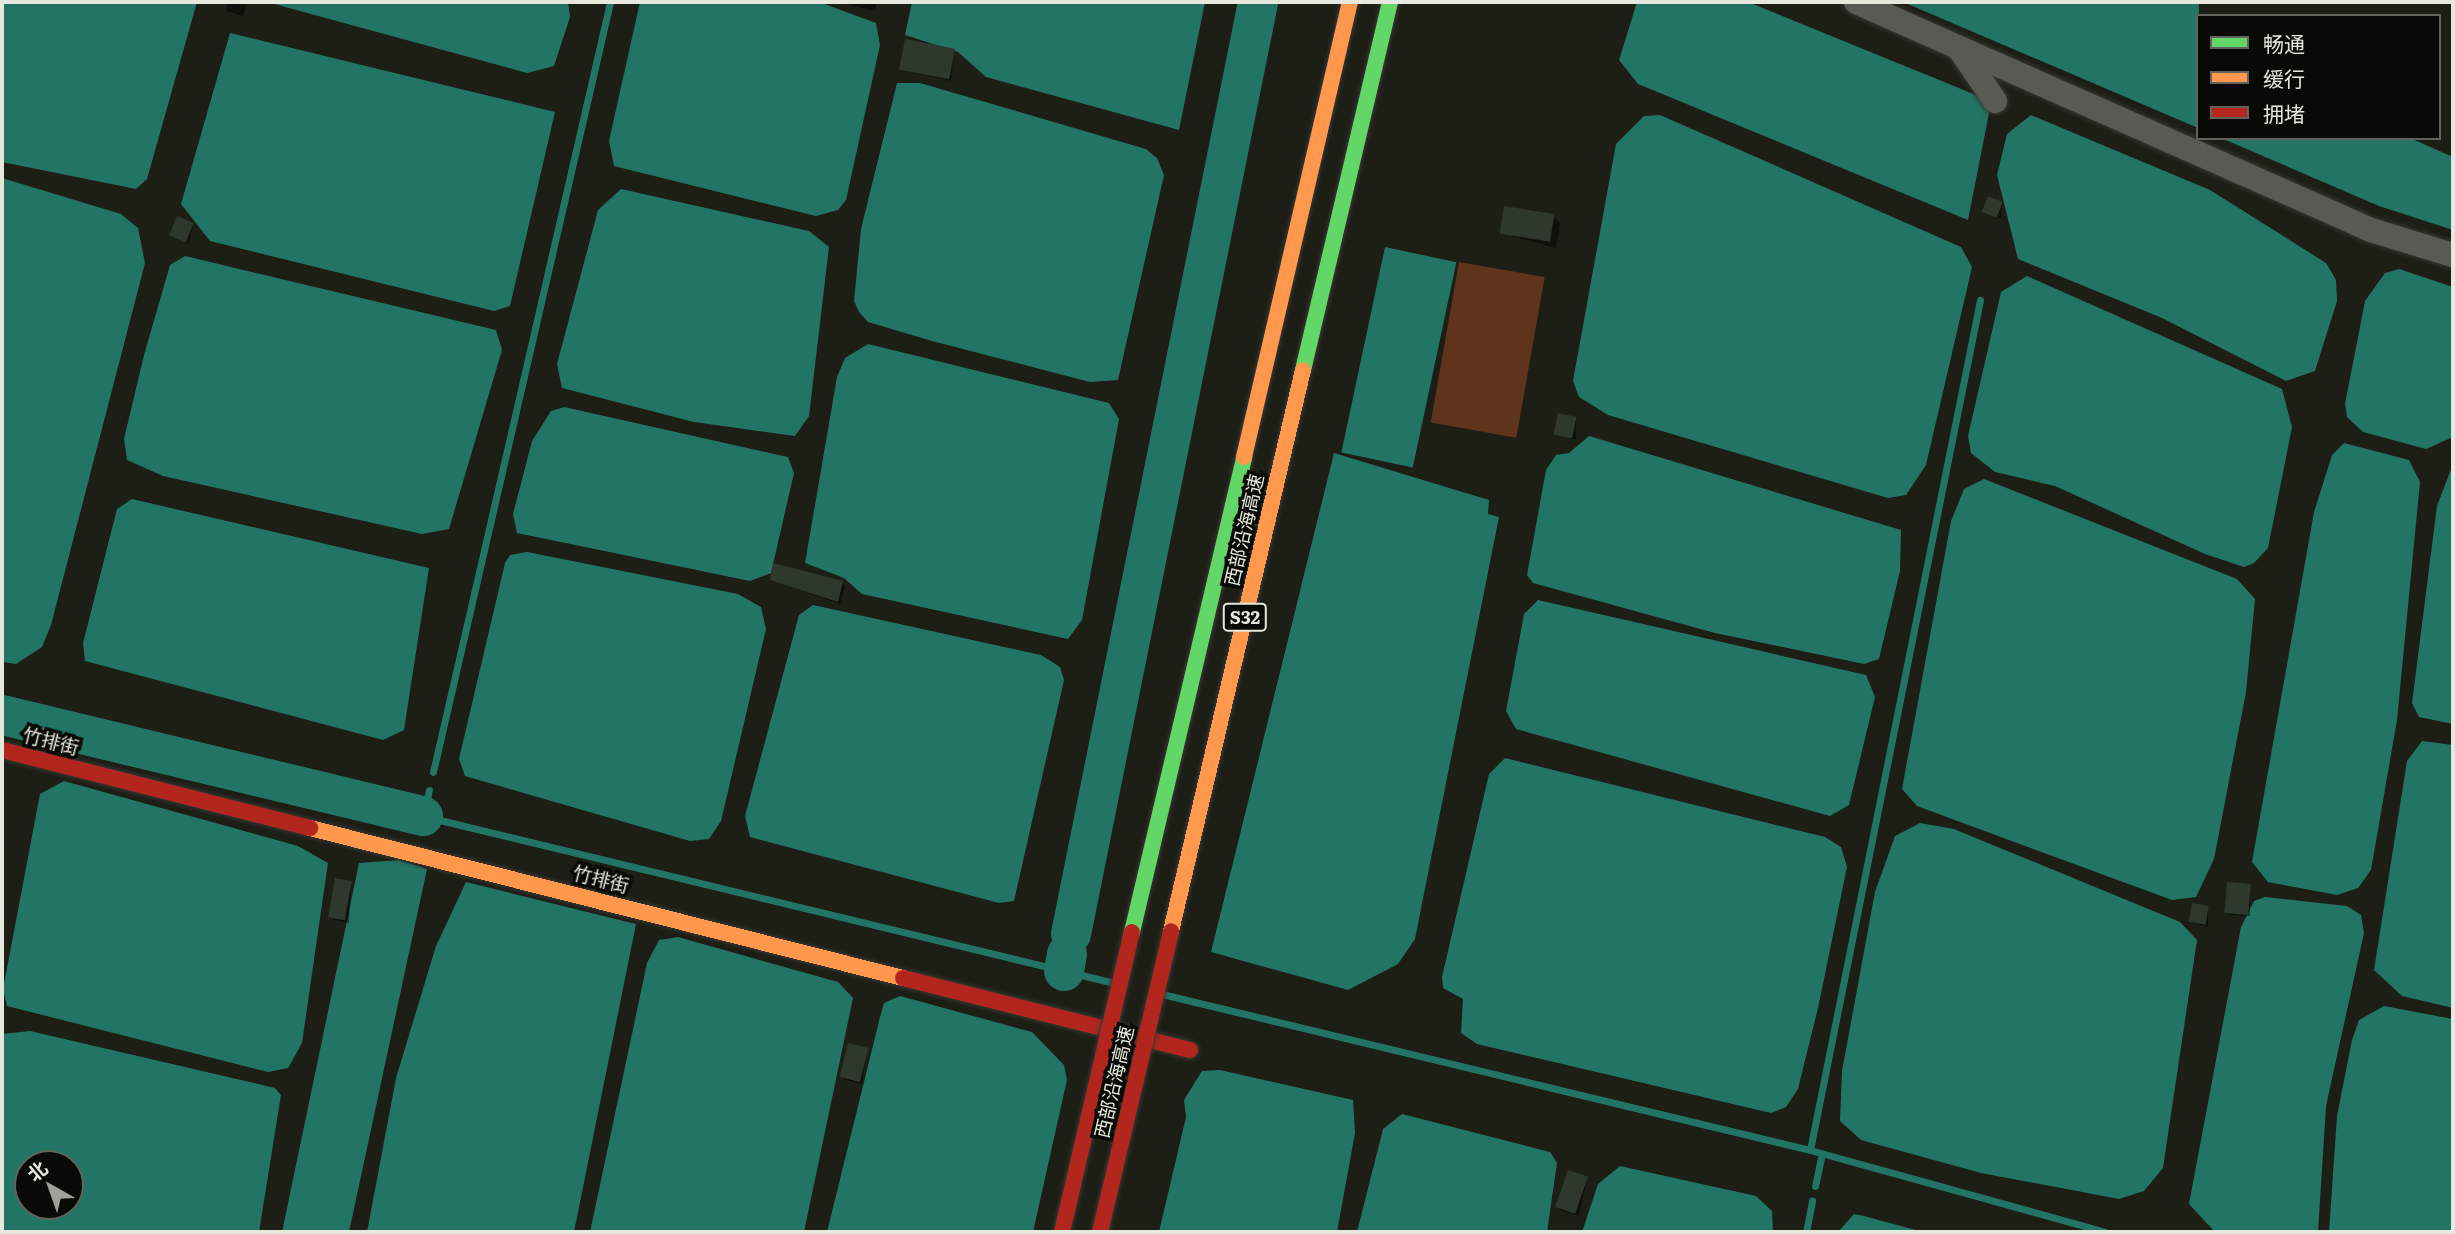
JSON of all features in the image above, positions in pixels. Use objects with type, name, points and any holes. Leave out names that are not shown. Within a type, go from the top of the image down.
[{"type":"main road","name":"西部沿海高速","points":[[1062,1232],[1350,2]]},
{"type":"main road","name":"西部沿海高速","points":[[1100,1232],[1390,2]]},
{"type":"main road","name":"竹排街","points":[[2,750],[1190,1050]]},
{"type":"street","points":[[1856,2],[2371,230],[2453,255]]},
{"type":"street","points":[[1956,45],[1995,101]]},
{"type":"shaded area","points":[[1459,262],[1545,277],[1516,438],[1431,423]]},
{"type":"water","points":[[2,2],[197,2],[147,179],[136,189],[2,162]]},
{"type":"water","points":[[267,2],[568,2],[570,17],[554,66],[527,73]]},
{"type":"water","points":[[640,2],[819,2],[876,23],[880,45],[846,200],[838,210],[816,216],[614,166],[609,141]]},
{"type":"water","points":[[912,2],[1205,2],[1179,130],[986,77],[958,52],[905,35]]},
{"type":"water","points":[[1637,2],[1748,2],[1976,95],[1989,113],[1968,220],[1638,84],[1619,60]]},
{"type":"water","points":[[1903,2],[2199,2],[2199,14],[2196,14],[2196,127]]},
{"type":"water","points":[[230,33],[555,112],[510,306],[494,311],[210,241],[181,204]]},
{"type":"water","points":[[897,83],[920,83],[1146,149],[1157,158],[1164,175],[1118,380],[1090,382],[932,341],[868,322],[859,312],[854,301],[861,229]]},
{"type":"water","points":[[1660,115],[1961,247],[1972,267],[1926,465],[1906,495],[1888,498],[1608,415],[1579,397],[1573,381],[1616,144],[1644,116]]},
{"type":"water","points":[[2031,115],[2210,190],[2326,263],[2336,280],[2337,301],[2315,371],[2286,381],[2162,318],[2018,259],[1997,175],[2007,134]]},
{"type":"water","points":[[2226,140],[2415,140],[2453,157],[2453,230],[2379,206]]},
{"type":"water","points":[[2,178],[121,214],[138,228],[145,263],[51,625],[42,647],[16,664],[2,662]]},
{"type":"water","points":[[621,189],[809,231],[829,247],[809,416],[795,436],[694,422],[562,388],[557,364],[598,210]]},
{"type":"water","points":[[1385,247],[1456,262],[1413,468],[1341,452]]},
{"type":"water","points":[[185,256],[496,330],[502,350],[449,529],[422,534],[163,476],[127,460],[124,439],[144,355],[170,265]]},
{"type":"water","points":[[2399,269],[2453,287],[2453,437],[2426,449],[2363,432],[2347,417],[2345,404],[2365,301],[2385,273]]},
{"type":"water","points":[[2027,276],[2282,389],[2292,427],[2268,548],[2254,563],[2244,567],[2205,554],[2055,486],[1995,472],[1971,453],[1968,436],[2001,292]]},
{"type":"water","points":[[868,344],[1109,403],[1119,419],[1082,620],[1068,639],[862,594],[844,578],[805,563],[837,377],[845,358]]},
{"type":"water","points":[[564,407],[788,457],[794,473],[771,573],[750,581],[517,533],[513,514],[532,441],[551,411]]},
{"type":"water","points":[[1589,436],[1901,530],[1900,571],[1879,659],[1864,664],[1715,633],[1533,583],[1527,575],[1546,470],[1556,455],[1569,453]]},
{"type":"water","points":[[2344,443],[2409,460],[2420,482],[2397,720],[2371,870],[2358,888],[2337,895],[2268,882],[2252,862],[2314,512],[2332,455]]},
{"type":"water","points":[[1334,453],[1489,500],[1488,514],[1499,517],[1415,939],[1398,964],[1348,990],[1211,952]]},
{"type":"water","points":[[2453,464],[2453,724],[2419,717],[2412,703],[2437,506]]},
{"type":"water","points":[[1984,479],[2237,579],[2255,599],[2246,692],[2214,859],[2196,897],[2172,900],[1917,806],[1902,789],[1951,521],[1964,489]]},
{"type":"water","points":[[132,499],[429,568],[404,730],[383,740],[85,661],[83,643],[117,509]]},
{"type":"water","points":[[527,552],[738,594],[761,607],[766,629],[721,821],[709,839],[690,841],[465,776],[459,759],[505,563],[510,555]]},
{"type":"water","points":[[1538,600],[1866,675],[1875,697],[1849,805],[1830,816],[1516,729],[1506,711],[1524,614]]},
{"type":"water","points":[[813,605],[1041,655],[1060,667],[1064,680],[1014,901],[999,903],[750,837],[745,816],[799,615]]},
{"type":"water","points":[[2422,741],[2453,745],[2453,1008],[2402,996],[2374,970],[2407,761]]},
{"type":"water","points":[[1505,758],[1825,837],[1841,847],[1847,867],[1818,1008],[1798,1089],[1786,1107],[1771,1113],[1477,1044],[1461,1033],[1463,999],[1443,988],[1442,977],[1489,774]]},
{"type":"water","points":[[64,781],[298,846],[328,863],[302,1043],[288,1068],[268,1072],[7,1006],[3,989],[40,794]]},
{"type":"water","points":[[1920,823],[1954,829],[2180,922],[2197,940],[2163,1168],[2144,1191],[2119,1199],[1981,1173],[1861,1140],[1840,1121],[1842,1071],[1875,892],[1895,836]]},
{"type":"water","points":[[399,860],[427,869],[349,1232],[282,1232],[359,863]]},
{"type":"water","points":[[466,882],[636,924],[574,1232],[367,1232],[396,1078],[436,946]]},
{"type":"water","points":[[2265,897],[2347,906],[2361,915],[2364,933],[2326,1106],[2318,1232],[2215,1232],[2189,1204],[2241,927],[2254,901]]},
{"type":"water","points":[[678,937],[838,982],[853,998],[804,1232],[590,1232],[647,963],[659,940]]},
{"type":"water","points":[[900,996],[1032,1032],[1064,1065],[1067,1080],[1033,1232],[827,1232],[884,1003]]},
{"type":"water","points":[[2384,1006],[2453,1019],[2453,1232],[2329,1232],[2337,1116],[2352,1040],[2359,1020]]},
{"type":"water","points":[[30,1031],[275,1088],[281,1095],[259,1232],[2,1232],[2,1034]]},
{"type":"water","points":[[1220,1070],[1353,1100],[1355,1133],[1337,1232],[1159,1232],[1186,1117],[1184,1100],[1202,1071]]},
{"type":"water","points":[[1402,1114],[1550,1152],[1557,1163],[1547,1232],[1357,1232],[1383,1129]]},
{"type":"water","points":[[1620,1166],[1756,1196],[1772,1211],[1773,1232],[1582,1232],[1598,1184]]},
{"type":"water","points":[[1854,1214],[1864,1216],[1923,1232],[1838,1232]]},
{"type":"building","points":[[905,39],[955,49],[949,79],[899,69]]},
{"type":"building","points":[[1988,196],[2003,202],[1996,218],[1982,212]]},
{"type":"building","points":[[1504,206],[1554,214],[1550,242],[1500,234]]},
{"type":"building","points":[[177,216],[194,223],[186,242],[169,235]]},
{"type":"building","points":[[1558,413],[1577,417],[1572,438],[1553,435]]},
{"type":"building","points":[[773,563],[843,581],[838,602],[770,580]]},
{"type":"building","points":[[335,878],[352,881],[345,920],[328,917]]},
{"type":"building","points":[[2227,882],[2251,884],[2248,915],[2224,913]]},
{"type":"building","points":[[2192,903],[2209,906],[2205,925],[2189,922]]},
{"type":"building","points":[[848,1043],[868,1048],[860,1082],[840,1077]]},
{"type":"building","points":[[1568,1170],[1588,1177],[1575,1214],[1555,1207]]},
{"type":"waterway","points":[[433,772],[610,2]]},
{"type":"waterway","points":[[1071,934],[1258,2]]},
{"type":"waterway","points":[[1810,1150],[1980,300]]},
{"type":"waterway","points":[[2,715],[423,816]]},
{"type":"waterway","points":[[429,790],[423,816],[1110,982]]},
{"type":"waterway","points":[[1064,971],[1067,954]]},
{"type":"waterway","points":[[1166,995],[1810,1150],[2105,1232]]},
{"type":"waterway","points":[[1815,1186],[1822,1154]]},
{"type":"waterway","points":[[1806,1232],[1812,1201]]},
{"type":"traffic: slow","points":[[1244,457],[1350,2]]},
{"type":"traffic: slow","points":[[1171,931],[1303,370]]},
{"type":"traffic: slow","points":[[310,828],[903,978]]},
{"type":"traffic: jam","points":[[2,750],[310,828]]},
{"type":"traffic: jam","points":[[1100,1232],[1171,931]]},
{"type":"traffic: jam","points":[[1062,1232],[1132,932]]},
{"type":"traffic: jam","points":[[903,978],[1190,1050]]},
{"type":"traffic: fast","points":[[1303,370],[1390,2]]},
{"type":"traffic: fast","points":[[1132,932],[1244,457]]}]
